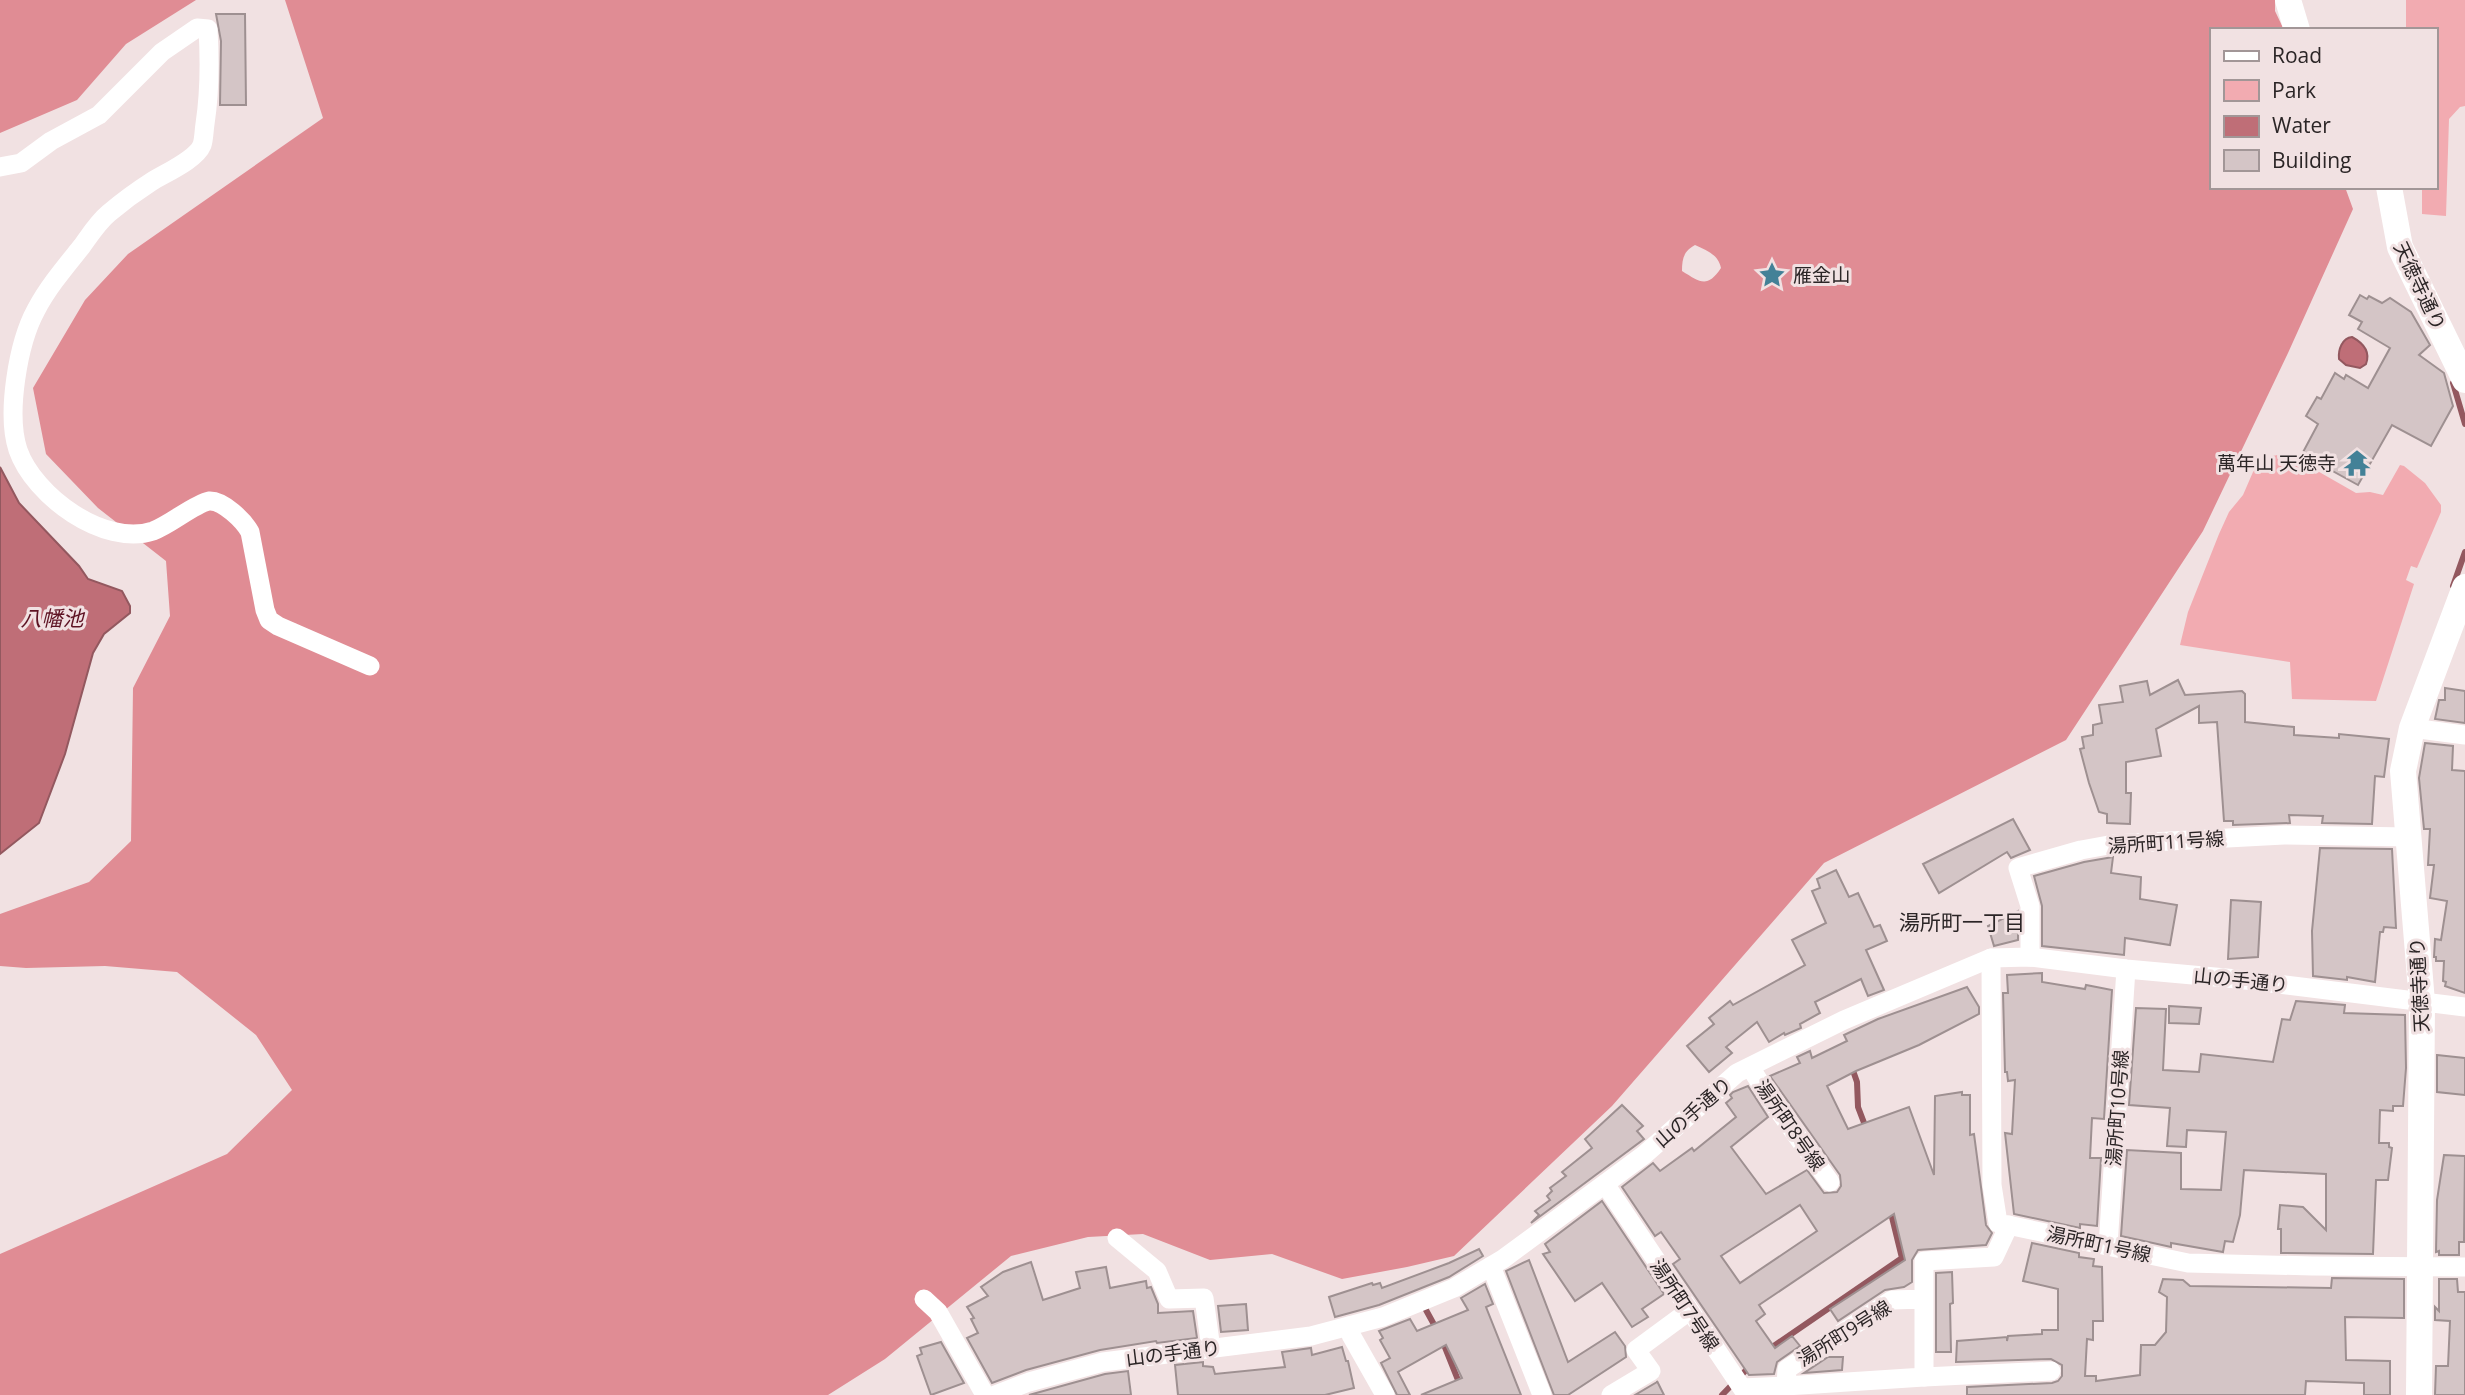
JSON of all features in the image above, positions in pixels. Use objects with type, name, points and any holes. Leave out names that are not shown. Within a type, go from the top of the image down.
[{"type":"street","points":[[2288,0],[2296,28]]},
{"type":"street","points":[[0,167],[21,163],[51,141],[99,115],[162,52],[197,28],[208,29],[209,107],[202,147],[106,215],[59,275],[35,312],[19,359],[14,392],[13,423],[18,451],[48,494],[64,508],[108,530],[127,535],[153,531],[209,502],[220,504],[246,524],[250,532],[265,610],[270,620],[278,626],[370,666]]},
{"type":"street","name":"天徳寺通り","points":[[2389,189],[2400,247],[2465,380]]},
{"type":"street","name":"天徳寺通り","points":[[2419,1395],[2422,1002],[2403,771],[2412,728],[2465,587]]},
{"type":"street","points":[[2412,728],[2465,735]]},
{"type":"street","name":"湯所町11号線","points":[[2030,957],[2030,906],[2018,868],[2081,850],[2114,844],[2284,835],[2409,837]]},
{"type":"street","name":"山の手通り","points":[[995,1395],[1029,1382],[1103,1362],[1311,1336],[1383,1317],[1454,1288],[1491,1266],[1644,1155],[1737,1073],[1844,1020],[1991,958],[2030,957],[2465,1007]]},
{"type":"street","points":[[1991,958],[1992,1185],[1998,1223],[2009,1225]]},
{"type":"street","name":"湯所町10号線","points":[[2108,1247],[2126,969]]},
{"type":"street","name":"湯所町8号線","points":[[1750,1067],[1830,1182]]},
{"type":"street","name":"湯所町7号線","points":[[1605,1184],[1742,1388],[1786,1386]]},
{"type":"street","name":"湯所町1号線","points":[[2009,1225],[2188,1263],[2465,1267]]},
{"type":"street","name":"湯所町9号線","points":[[1924,1299],[1892,1300],[1787,1369],[1786,1386],[1924,1377],[1924,1299],[1924,1261],[1994,1257],[2009,1225]]},
{"type":"street","points":[[1117,1238],[1157,1271],[1169,1299],[1204,1298],[1211,1349]]},
{"type":"street","points":[[1491,1266],[1542,1395]]},
{"type":"street","points":[[925,1299],[944,1322],[985,1395]]},
{"type":"street","points":[[1611,1395],[1651,1371],[1636,1350],[1689,1311]]},
{"type":"street","points":[[1349,1326],[1351,1335],[1385,1395]]},
{"type":"street","points":[[1924,1377],[2051,1371]]},
{"type":"green space","points":[[2406,0],[2465,0],[2465,106],[2460,107],[2449,119],[2446,216],[2422,214],[2422,189],[2437,189],[2437,28],[2406,28]]},
{"type":"green space","points":[[2286,453],[2356,493],[2383,495],[2400,465],[2404,466],[2425,483],[2441,505],[2441,512],[2417,568],[2411,566],[2406,580],[2414,584],[2376,701],[2292,699],[2290,662],[2180,645],[2188,612],[2229,512],[2243,495],[2253,472],[2264,458]]},
{"type":"shaded area","points":[[0,0],[196,0],[126,44],[77,100],[0,133]]},
{"type":"shaded area","points":[[285,0],[2275,0],[2275,11],[2283,28],[2210,28],[2210,189],[2346,189],[2353,209],[2203,531],[2066,740],[1824,863],[1612,1106],[1454,1256],[1342,1279],[1272,1254],[1210,1260],[1143,1234],[1088,1237],[1011,1256],[885,1359],[828,1395],[0,1395],[0,1254],[227,1154],[292,1090],[256,1035],[177,972],[105,966],[0,966],[0,914],[89,882],[131,841],[133,688],[170,616],[166,561],[98,508],[46,454],[33,388],[85,300],[128,254],[323,118]],"holes":[[[1695,245],[1715,256],[1721,268],[1712,279],[1703,282],[1682,271],[1683,259],[1691,247]]]},
{"type":"water","points":[[2352,337],[2367,351],[2366,364],[2360,368],[2346,365],[2339,359],[2341,345]]},
{"type":"water","name":"八幡池","points":[[0,467],[19,503],[88,579],[122,591],[130,606],[130,613],[104,634],[93,653],[65,754],[39,823],[0,854]]},
{"type":"building","points":[[216,14],[245,14],[246,105],[220,105],[221,41]]},
{"type":"building","points":[[2360,295],[2367,299],[2369,296],[2382,303],[2390,298],[2411,312],[2430,345],[2419,355],[2444,373],[2453,406],[2431,446],[2392,425],[2358,485],[2302,454],[2318,424],[2306,416],[2317,397],[2321,399],[2335,373],[2344,379],[2346,375],[2368,388],[2390,348],[2358,329],[2362,322],[2349,315]]},
{"type":"building","points":[[2178,680],[2185,695],[2242,691],[2245,694],[2245,722],[2294,727],[2294,735],[2339,738],[2339,734],[2389,739],[2384,777],[2375,776],[2372,824],[2322,823],[2323,816],[2289,815],[2290,823],[2233,825],[2233,821],[2224,821],[2217,722],[2199,723],[2199,706],[2156,729],[2161,756],[2126,762],[2126,793],[2131,793],[2130,824],[2107,823],[2107,814],[2099,812],[2089,783],[2080,749],[2084,748],[2082,737],[2093,735],[2093,725],[2102,723],[2099,705],[2123,702],[2120,686],[2147,681],[2150,695]]},
{"type":"building","points":[[2445,688],[2465,691],[2465,723],[2435,719],[2439,700],[2445,700]]},
{"type":"building","points":[[2425,743],[2453,746],[2452,770],[2465,771],[2465,993],[2445,986],[2444,961],[2436,961],[2434,957],[2435,939],[2441,940],[2447,901],[2430,898],[2434,865],[2428,865],[2430,829],[2424,829],[2419,778]]},
{"type":"building","points":[[2013,819],[2030,850],[2011,858],[2007,852],[1939,893],[1923,864]]},
{"type":"building","points":[[2320,848],[2392,849],[2396,928],[2384,927],[2383,932],[2380,932],[2375,982],[2347,977],[2347,980],[2313,976],[2312,931]]},
{"type":"building","points":[[2113,857],[2111,873],[2141,877],[2140,899],[2177,905],[2170,945],[2125,938],[2124,955],[2042,946],[2042,906],[2034,876]]},
{"type":"building","points":[[1836,870],[1849,897],[1858,893],[1874,927],[1880,925],[1887,941],[1866,950],[1884,990],[1868,996],[1861,979],[1815,1002],[1820,1013],[1800,1024],[1801,1028],[1785,1035],[1784,1033],[1769,1042],[1757,1022],[1726,1047],[1732,1053],[1709,1072],[1687,1046],[1714,1024],[1709,1018],[1730,1001],[1733,1005],[1805,965],[1792,940],[1826,923],[1812,891],[1820,888],[1817,879]]},
{"type":"building","points":[[2231,900],[2261,902],[2258,957],[2228,959]]},
{"type":"building","points":[[2018,911],[2018,940],[1994,946],[1988,926]]},
{"type":"building","points":[[2042,973],[2042,982],[2112,990],[2104,1119],[2092,1118],[2090,1158],[2101,1158],[2097,1226],[2080,1224],[2080,1228],[2014,1214],[2005,1133],[2012,1134],[2015,1080],[2008,1081],[2005,1072],[2003,993],[2008,993],[2007,975]]},
{"type":"building","points":[[1967,987],[1979,1007],[1979,1014],[1919,1045],[1827,1086],[1848,1129],[1909,1107],[1934,1175],[1935,1096],[1962,1092],[1962,1095],[1970,1095],[1970,1135],[1974,1134],[1986,1225],[1992,1233],[1986,1245],[1918,1250],[1912,1260],[1912,1282],[1904,1287],[1885,1290],[1838,1321],[1830,1309],[1905,1260],[1894,1214],[1759,1305],[1765,1314],[1756,1321],[1775,1348],[1792,1336],[1800,1346],[1777,1362],[1774,1374],[1749,1375],[1673,1264],[1680,1259],[1661,1232],[1655,1236],[1622,1187],[1653,1163],[1660,1171],[1692,1148],[1694,1151],[1736,1117],[1726,1103],[1732,1098],[1730,1095],[1733,1092],[1748,1086],[1768,1117],[1731,1147],[1766,1194],[1807,1170],[1824,1193],[1837,1192],[1841,1186],[1840,1175],[1770,1076],[1800,1063],[1797,1057],[1810,1051],[1812,1058],[1847,1041],[1844,1035],[1878,1019]],"holes":[[[1800,1205],[1817,1231],[1740,1283],[1721,1256]]]},
{"type":"building","points":[[2296,1001],[2345,1005],[2344,1013],[2405,1015],[2406,1068],[2403,1106],[2393,1106],[2393,1111],[2380,1110],[2379,1143],[2389,1143],[2392,1148],[2388,1180],[2376,1180],[2373,1254],[2281,1253],[2281,1229],[2278,1229],[2280,1205],[2303,1207],[2326,1230],[2326,1174],[2244,1170],[2240,1215],[2233,1242],[2225,1241],[2223,1252],[2171,1243],[2171,1247],[2121,1236],[2127,1150],[2181,1153],[2181,1189],[2221,1190],[2226,1132],[2187,1130],[2186,1147],[2167,1146],[2170,1108],[2129,1105],[2136,1008],[2166,1009],[2163,1070],[2199,1072],[2201,1054],[2273,1062],[2282,1019],[2290,1020]]},
{"type":"building","points":[[2169,1006],[2201,1008],[2199,1024],[2169,1023]]},
{"type":"building","points":[[2437,1055],[2465,1058],[2465,1095],[2437,1092]]},
{"type":"building","points":[[1622,1105],[1643,1126],[1637,1131],[1644,1139],[1531,1223],[1539,1215],[1535,1211],[1550,1200],[1547,1196],[1552,1191],[1550,1188],[1566,1176],[1562,1172],[1592,1148],[1585,1139]]},
{"type":"building","points":[[2444,1155],[2465,1156],[2464,1242],[2459,1242],[2459,1255],[2439,1255],[2439,1251],[2436,1252],[2437,1200]]},
{"type":"building","points":[[1602,1201],[1664,1294],[1642,1309],[1648,1317],[1632,1327],[1602,1283],[1575,1301],[1543,1254],[1550,1252],[1545,1244]]},
{"type":"building","points":[[2032,1243],[2079,1253],[2079,1257],[2094,1259],[2093,1266],[2102,1267],[2103,1321],[2093,1321],[2093,1340],[2087,1339],[2085,1376],[2096,1376],[2096,1381],[2140,1375],[2141,1345],[2155,1345],[2166,1332],[2167,1297],[2159,1292],[2163,1279],[2183,1280],[2190,1286],[2331,1288],[2332,1278],[2404,1279],[2404,1318],[2345,1317],[2346,1360],[2390,1361],[2390,1395],[2364,1395],[2364,1383],[2306,1381],[2305,1395],[1967,1395],[1967,1387],[2052,1383],[2062,1376],[2062,1365],[2051,1359],[1956,1362],[1957,1341],[2007,1337],[2007,1341],[2008,1336],[2058,1330],[2058,1289],[2023,1281]]},
{"type":"building","points":[[1479,1249],[1483,1256],[1449,1277],[1379,1305],[1335,1317],[1329,1297],[1372,1283],[1380,1283],[1382,1288]]},
{"type":"building","points":[[1529,1260],[1568,1362],[1615,1332],[1625,1346],[1626,1357],[1568,1395],[1554,1395],[1506,1271]]},
{"type":"building","points":[[1031,1262],[1043,1300],[1080,1288],[1076,1272],[1106,1267],[1110,1288],[1146,1281],[1147,1288],[1151,1287],[1158,1304],[1158,1313],[1193,1311],[1197,1338],[1100,1350],[1026,1370],[992,1383],[967,1338],[978,1333],[971,1319],[974,1318],[967,1307],[988,1296],[981,1287],[1003,1272]]},
{"type":"building","points":[[1952,1272],[1951,1352],[1936,1352],[1936,1273]]},
{"type":"building","points":[[2439,1279],[2457,1279],[2458,1292],[2465,1292],[2465,1395],[2435,1395],[2436,1366],[2448,1366],[2450,1321],[2435,1320],[2435,1307],[2439,1311]]},
{"type":"building","points":[[1485,1284],[1493,1304],[1486,1307],[1521,1395],[1421,1395],[1462,1378],[1446,1345],[1398,1372],[1410,1395],[1397,1395],[1381,1363],[1390,1358],[1380,1340],[1383,1338],[1379,1331],[1410,1319],[1417,1331],[1468,1310],[1461,1298]]},
{"type":"building","points":[[1246,1304],[1248,1330],[1221,1332],[1218,1306]]},
{"type":"building","points":[[941,1342],[964,1383],[931,1395],[917,1356],[922,1354],[920,1348]]},
{"type":"building","points":[[1342,1347],[1354,1388],[1325,1395],[1178,1395],[1175,1365],[1203,1362],[1203,1366],[1213,1367],[1215,1374],[1285,1367],[1282,1352],[1311,1348],[1312,1355]]},
{"type":"building","points":[[1828,1357],[1843,1357],[1842,1370],[1804,1373]]},
{"type":"building","points":[[1128,1371],[1131,1395],[1029,1395],[1105,1374]]},
{"type":"building","points":[[1657,1382],[1664,1395],[1635,1395]]},
{"type":"waterway","points":[[2453,383],[2465,424]]},
{"type":"waterway","points":[[2453,586],[2465,552]]},
{"type":"waterway","points":[[1851,1065],[1857,1082],[1858,1107],[1866,1128]]},
{"type":"waterway","points":[[1768,1350],[1902,1258],[1890,1209]]},
{"type":"waterway","points":[[1426,1310],[1437,1330]]},
{"type":"waterway","points":[[1442,1340],[1464,1395]]},
{"type":"waterway","points":[[1722,1395],[1750,1366]]},
{"type":"place","name":"雁金山","points":[[1772,275]]},
{"type":"place","name":"萬年山 天徳寺","points":[[2357,463]]},
{"type":"district","name":"湯所町一丁目","points":[[1962,922]]}]
